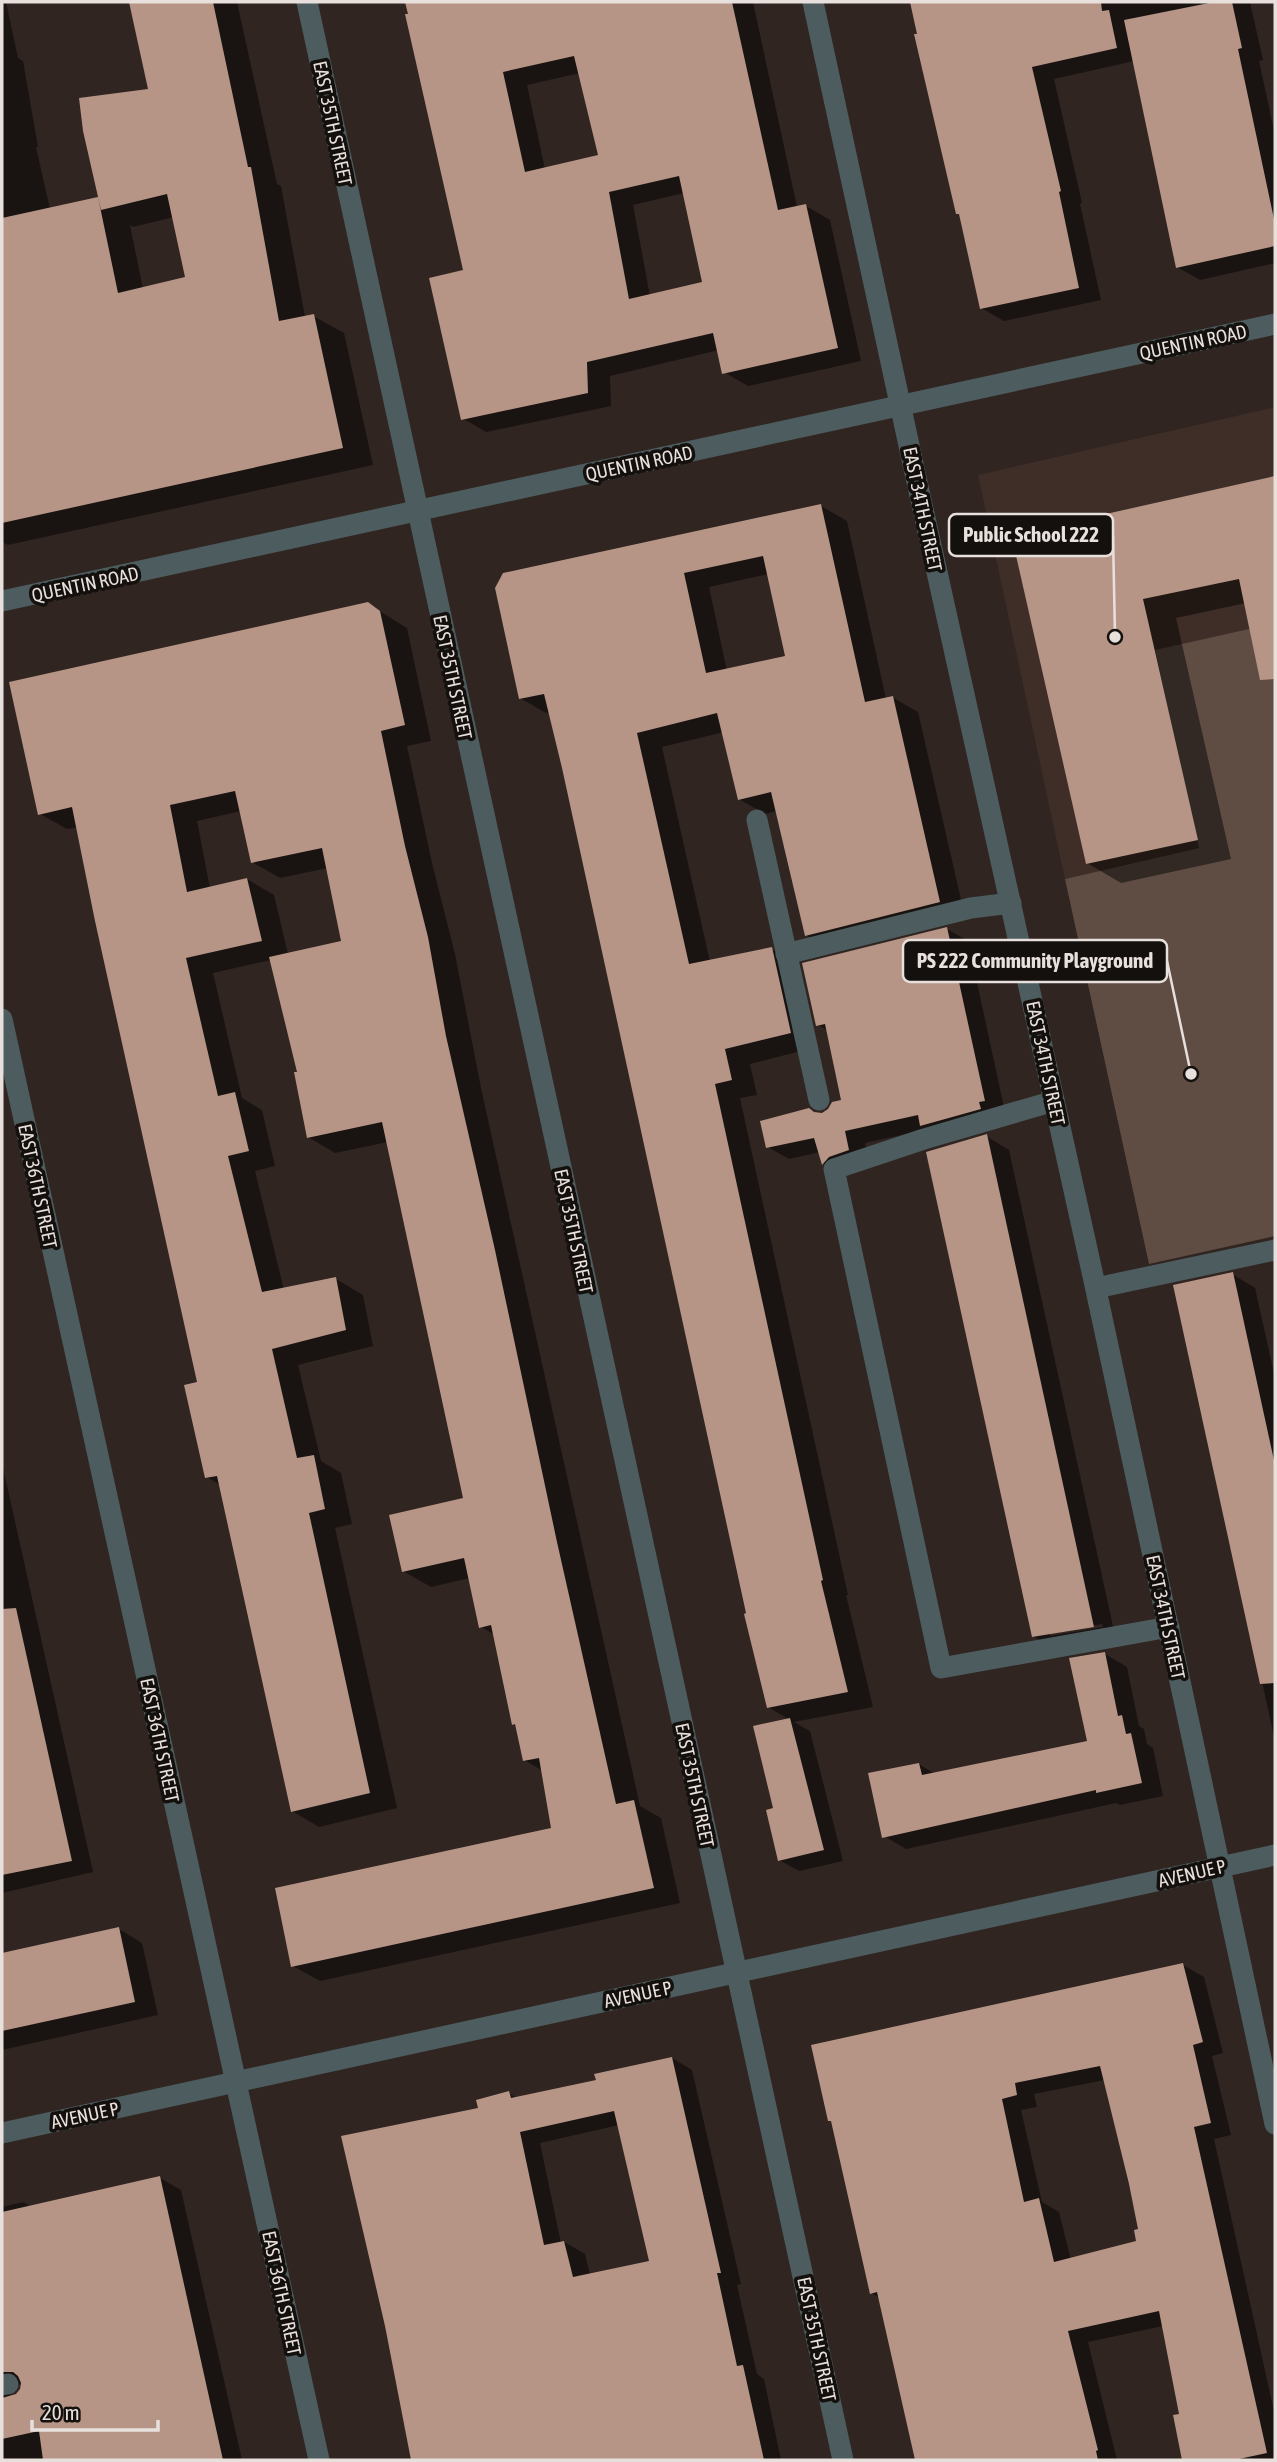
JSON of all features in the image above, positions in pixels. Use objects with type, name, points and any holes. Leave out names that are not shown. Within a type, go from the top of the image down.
[{"type":"street","name":"EAST 35TH STREET","points":[[307,2],[843,2460]]},
{"type":"street","name":"EAST 34TH STREET","points":[[813,2],[1096,1288],[1275,2124]]},
{"type":"street","name":"QUENTIN ROAD","points":[[2,601],[1275,324]]},
{"type":"street","points":[[757,820],[819,1100]]},
{"type":"street","points":[[786,954],[971,908],[1011,903]]},
{"type":"street","name":"EAST 36TH STREET","points":[[2,1019],[319,2460]]},
{"type":"street","points":[[1054,1101],[834,1169],[938,1655],[941,1668],[1169,1627]]},
{"type":"street","points":[[1096,1288],[1275,1250]]},
{"type":"street","name":"AVENUE P","points":[[2,2133],[1275,1855]]},
{"type":"shaded area","points":[[1275,407],[1275,677],[1268,644],[1155,650],[1199,848],[1065,879],[978,475]]},
{"type":"shaded area","points":[[1249,629],[1268,644],[1275,677],[1275,1236],[1149,1264],[1065,879],[1199,848],[1155,650]]},
{"type":"building","points":[[129,2],[213,2],[248,167],[251,167],[279,321],[314,314],[343,448],[2,523],[2,218],[98,197],[118,293],[185,277],[167,194],[101,210],[83,131],[79,98],[148,89]]},
{"type":"building","points":[[405,2],[732,2],[778,210],[806,204],[838,348],[722,374],[713,333],[587,362],[588,393],[461,420],[429,278],[463,270],[405,14],[408,14]],"holes":[[[574,56],[598,155],[525,172],[503,72]],[[679,176],[702,282],[629,299],[609,192]]]},
{"type":"building","points":[[910,2],[1101,2],[1102,11],[1109,10],[1117,48],[1032,67],[1061,191],[1059,192],[1079,288],[980,309],[914,34],[917,34]]},
{"type":"building","points":[[1214,2],[1232,2],[1242,48],[1238,49],[1275,224],[1275,246],[1176,268],[1124,20]]},
{"type":"building","points":[[1275,476],[1275,679],[1260,680],[1239,579],[1143,599],[1198,840],[1086,864],[1010,529],[1055,518],[1057,525]]},
{"type":"building","points":[[821,504],[865,702],[893,696],[940,902],[805,936],[771,792],[738,800],[717,713],[637,733],[689,964],[772,947],[791,1033],[725,1049],[732,1080],[715,1084],[823,1580],[821,1581],[848,1692],[767,1708],[744,1614],[746,1613],[562,768],[544,694],[519,699],[495,588],[503,573]],"holes":[[[763,556],[785,656],[706,673],[684,573]]]},
{"type":"building","points":[[368,602],[380,611],[405,725],[381,731],[405,846],[428,937],[446,1036],[557,1542],[616,1804],[634,1800],[654,1888],[291,1967],[275,1888],[551,1828],[539,1758],[523,1761],[515,1724],[512,1725],[491,1625],[479,1628],[464,1558],[402,1572],[389,1515],[463,1498],[382,1122],[307,1138],[294,1072],[297,1072],[269,957],[341,941],[322,848],[251,863],[235,791],[170,805],[187,892],[247,878],[262,941],[186,958],[218,1096],[235,1092],[249,1151],[228,1156],[262,1292],[336,1277],[346,1330],[272,1349],[297,1458],[314,1455],[325,1509],[309,1513],[370,1793],[291,1812],[217,1476],[205,1478],[184,1385],[197,1382],[72,807],[38,815],[9,682]]},
{"type":"building","points":[[947,927],[985,1101],[979,1102],[981,1109],[920,1126],[918,1115],[845,1131],[849,1150],[829,1157],[822,1165],[814,1138],[766,1148],[760,1121],[809,1108],[822,1113],[832,1102],[841,1100],[825,1024],[816,1026],[802,963]]},
{"type":"building","points":[[987,1134],[1094,1627],[1032,1637],[926,1152]]},
{"type":"building","points":[[1233,1272],[1275,1465],[1275,1683],[1260,1684],[1173,1285]]},
{"type":"building","points":[[16,1608],[72,1861],[2,1875],[2,1609]]},
{"type":"building","points":[[1105,1652],[1118,1716],[1122,1715],[1126,1734],[1131,1733],[1142,1783],[1096,1793],[1096,1790],[882,1838],[868,1773],[919,1763],[922,1775],[1087,1741],[1069,1658]]},
{"type":"building","points":[[790,1718],[824,1850],[778,1861],[766,1810],[773,1808],[753,1726]]},
{"type":"building","points":[[119,1927],[135,2002],[2,2031],[2,1953]]},
{"type":"building","points":[[1183,1963],[1203,2042],[1193,2045],[1211,2123],[1194,2127],[1267,2453],[1234,2460],[1182,2460],[1173,2415],[1179,2414],[1159,2311],[1068,2331],[1098,2450],[1098,2460],[915,2460],[877,2292],[870,2294],[811,2045]],"holes":[[[1100,2066],[1138,2229],[1134,2230],[1136,2241],[1054,2262],[1039,2198],[1024,2202],[1002,2099],[1017,2095],[1015,2083]]]},
{"type":"building","points":[[672,2057],[721,2273],[717,2273],[737,2366],[743,2365],[764,2460],[411,2460],[385,2326],[341,2136],[478,2108],[476,2100],[509,2091],[511,2098],[596,2080],[594,2074]],"holes":[[[614,2111],[649,2261],[573,2277],[564,2241],[544,2245],[520,2132]]]},
{"type":"building","points":[[160,2176],[223,2460],[43,2460],[39,2431],[2,2439],[2,2398],[16,2394],[21,2383],[13,2372],[2,2372],[2,2212]]},
{"type":"place","name":"Public School 222","points":[[1115,637]]},
{"type":"place","name":"PS 222 Community Playground","points":[[1191,1074]]}]
